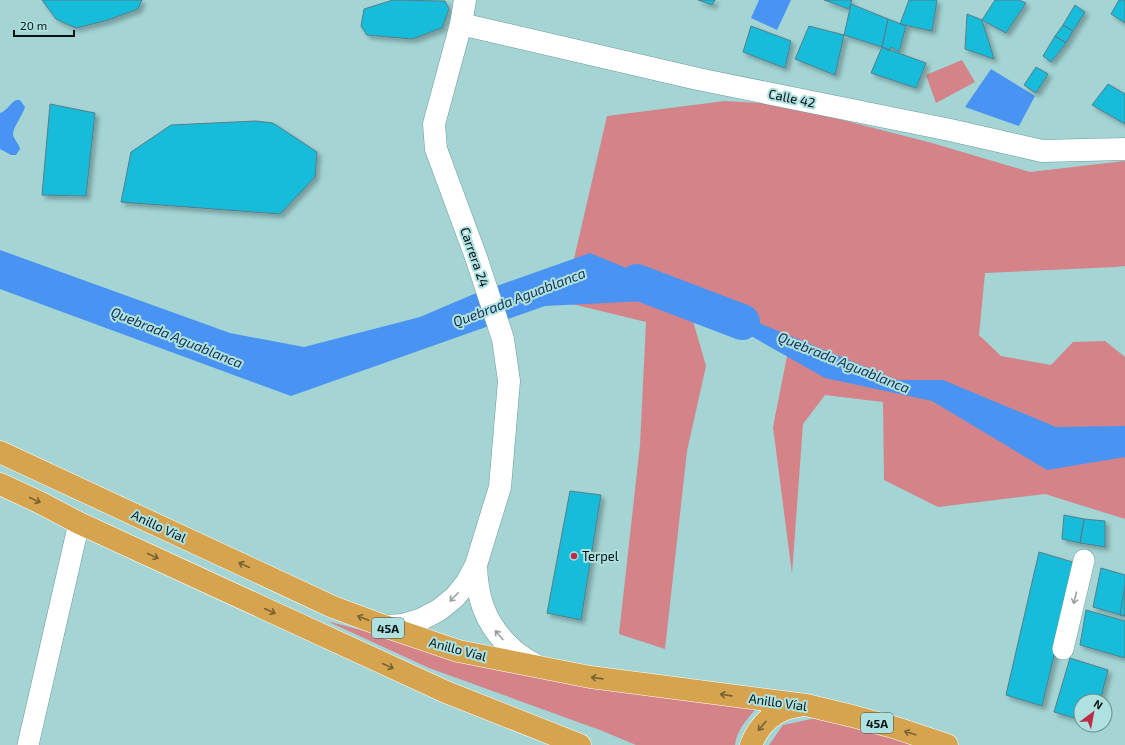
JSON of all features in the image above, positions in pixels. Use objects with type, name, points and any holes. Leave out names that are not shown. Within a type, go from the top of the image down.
[{"type":"highway","name":"Anillo Víal","points":[[0,452],[334,607],[458,651],[590,677],[806,706],[889,726],[947,745]]},
{"type":"highway","name":"45A","points":[[0,484],[446,692],[569,743]]},
{"type":"highway","points":[[751,745],[756,734],[768,719],[786,709],[806,706]]},
{"type":"street","name":"Carrera 24","points":[[384,626],[416,621],[440,610],[455,597],[467,582],[476,565],[500,487],[508,382],[503,339],[476,257],[436,149],[434,124],[461,24],[465,0]]},
{"type":"street","name":"Calle 42","points":[[461,24],[698,79],[950,130],[1042,151],[1125,149]]},
{"type":"street","points":[[28,745],[79,522]]},
{"type":"street","points":[[1063,649],[1084,560]]},
{"type":"street","name":"Carrera 24","points":[[476,565],[476,584],[480,602],[498,635],[517,654],[540,667]]},
{"type":"shaded area","points":[[962,60],[975,82],[936,103],[926,75]]},
{"type":"shaded area","points":[[725,101],[780,104],[932,143],[1030,172],[1125,161],[1125,266],[985,273],[979,335],[1001,356],[1051,365],[1073,342],[1105,341],[1125,357],[1125,519],[1045,494],[938,507],[884,480],[883,402],[825,395],[803,424],[792,574],[773,427],[787,356],[687,300],[706,366],[687,451],[665,649],[619,634],[640,445],[646,322],[564,302],[607,116]]},
{"type":"shaded area","points":[[327,621],[402,641],[758,706],[740,729],[735,745],[636,745],[600,730],[429,668]]},
{"type":"shaded area","points":[[821,717],[928,745],[769,745],[783,725]]},
{"type":"water","points":[[759,0],[791,0],[777,30],[751,18]]},
{"type":"water","points":[[991,69],[1035,96],[1019,126],[965,107]]},
{"type":"water","points":[[16,100],[20,100],[25,107],[13,131],[14,138],[20,149],[16,155],[11,155],[0,149],[0,113],[5,111]]},
{"type":"water","points":[[0,250],[230,333],[304,347],[420,317],[474,294],[590,253],[897,380],[943,380],[1056,427],[1125,426],[1125,457],[1047,470],[932,401],[825,378],[686,299],[545,306],[291,396],[0,289]]},
{"type":"building","points":[[42,0],[142,0],[138,9],[108,20],[76,28],[56,19]]},
{"type":"building","points":[[393,0],[445,1],[449,9],[442,28],[412,39],[367,35],[361,26],[364,9]]},
{"type":"building","points":[[698,0],[715,0],[712,5]]},
{"type":"building","points":[[824,0],[852,0],[849,9]]},
{"type":"building","points":[[909,0],[937,0],[932,31],[900,24]]},
{"type":"building","points":[[995,0],[1019,0],[1026,3],[1006,33],[982,20]]},
{"type":"building","points":[[1119,0],[1125,0],[1125,23],[1111,14]]},
{"type":"building","points":[[851,4],[888,19],[882,47],[844,35]]},
{"type":"building","points":[[1075,5],[1085,12],[1073,31],[1063,25]]},
{"type":"building","points":[[967,14],[982,20],[994,59],[965,49]]},
{"type":"building","points":[[888,19],[906,26],[899,52],[891,47],[889,51],[882,47]]},
{"type":"building","points":[[1063,25],[1073,31],[1066,43],[1055,36]]},
{"type":"building","points":[[751,26],[791,41],[785,68],[743,52]]},
{"type":"building","points":[[809,26],[844,35],[835,75],[795,59]]},
{"type":"building","points":[[1055,36],[1066,43],[1051,62],[1043,56]]},
{"type":"building","points":[[882,47],[926,63],[916,88],[871,73]]},
{"type":"building","points":[[1036,67],[1048,74],[1036,93],[1024,85]]},
{"type":"building","points":[[1108,84],[1125,94],[1125,124],[1092,105]]},
{"type":"building","points":[[50,104],[95,113],[86,196],[42,195]]},
{"type":"building","points":[[256,121],[273,123],[317,152],[315,177],[280,214],[121,202],[131,152],[171,125]]},
{"type":"building","name":"Terpel","points":[[570,491],[601,495],[581,620],[547,613]]},
{"type":"building","points":[[1064,515],[1084,519],[1080,543],[1062,539]]},
{"type":"building","points":[[1084,519],[1105,521],[1105,547],[1080,543]]},
{"type":"building","points":[[1039,552],[1076,563],[1042,706],[1006,695]]},
{"type":"building","points":[[1101,568],[1125,575],[1125,616],[1093,607]]},
{"type":"building","points":[[1125,585],[1125,616],[1120,615]]},
{"type":"building","points":[[1086,610],[1125,621],[1125,658],[1080,645]]},
{"type":"building","points":[[1070,658],[1108,670],[1102,693],[1073,693],[1073,718],[1054,712]]},
{"type":"waterway","name":"Quebrada Aguablanca","points":[[637,282],[742,322]]},
{"type":"place","name":"Terpel","points":[[574,556]]}]
